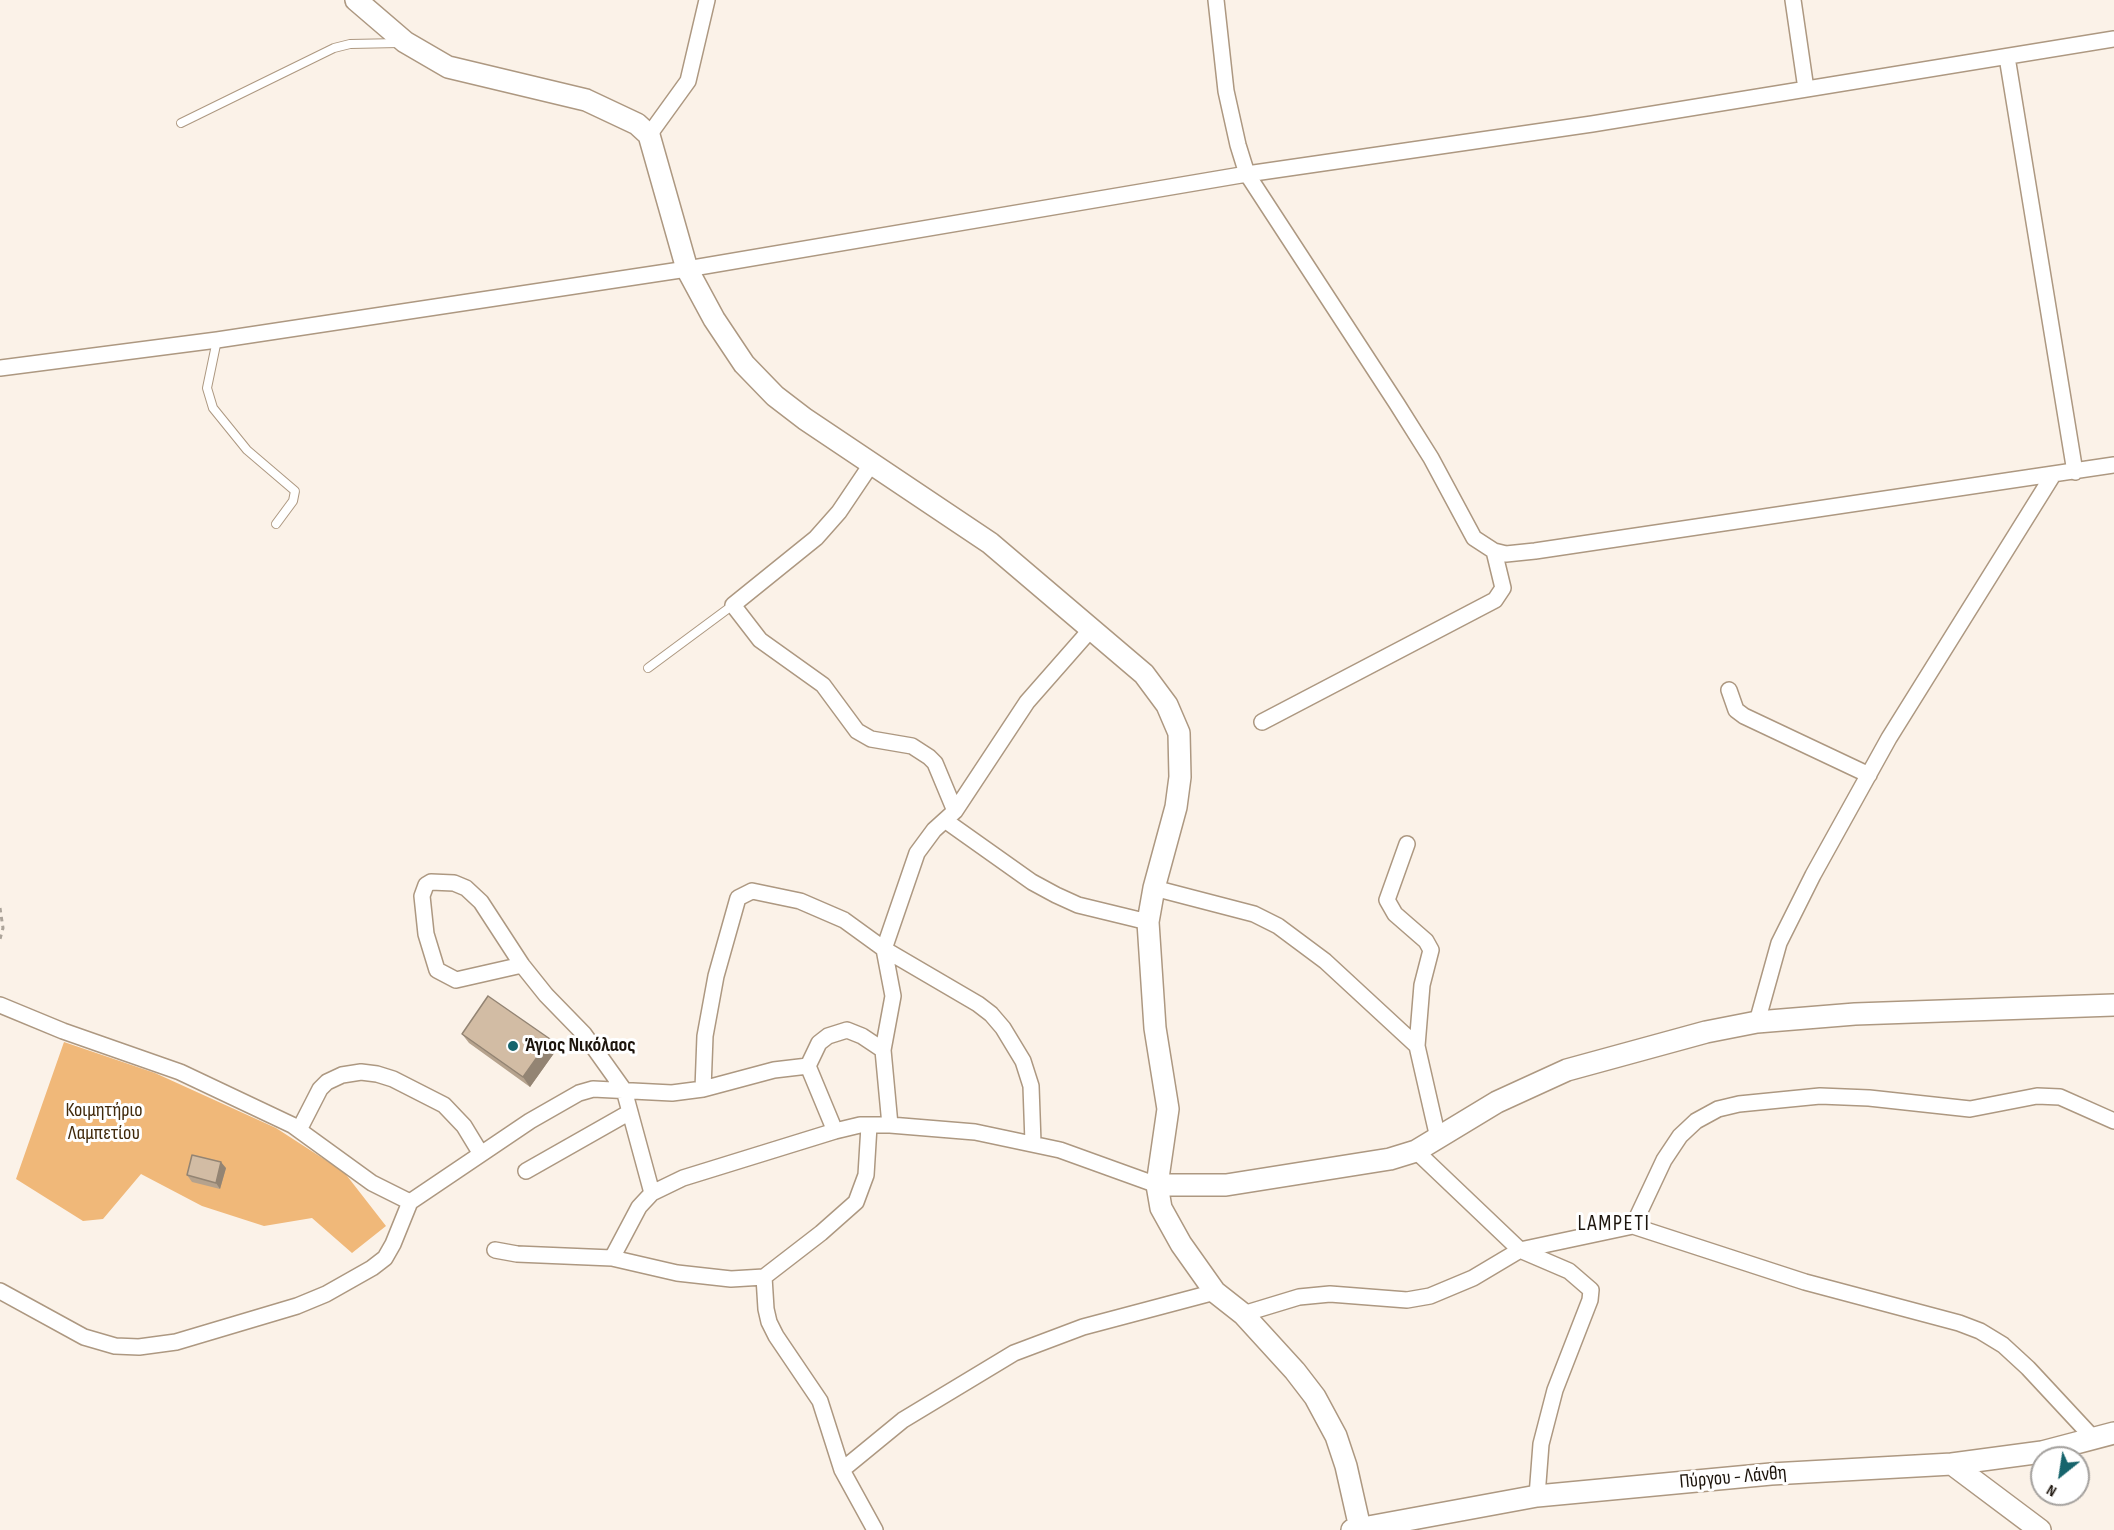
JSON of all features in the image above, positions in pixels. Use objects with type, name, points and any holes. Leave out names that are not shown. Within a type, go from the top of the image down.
[{"type":"street","points":[[356,0],[405,42],[448,67],[604,107],[637,124],[649,135],[687,269],[714,319],[744,364],[775,396],[990,543],[1144,674],[1167,705],[1179,733],[1180,777],[1176,807],[1154,888],[1148,922],[1155,1028],[1168,1109],[1157,1185],[1161,1208],[1215,1292],[1243,1314],[1295,1371],[1327,1418],[1346,1466],[1357,1529]]},
{"type":"street","points":[[649,135],[688,81],[707,0]]},
{"type":"street","points":[[1216,0],[1226,91],[1247,174],[1408,422],[1474,538],[1494,551],[1506,554],[1535,551],[2114,465]]},
{"type":"street","points":[[1793,0],[1806,89]]},
{"type":"street","points":[[0,368],[217,340],[687,269],[1247,174],[1592,124],[2114,39]]},
{"type":"street","points":[[2007,57],[2075,471]]},
{"type":"street","points":[[872,463],[839,512],[816,538],[734,605],[760,640],[823,685],[857,731],[871,739],[912,746],[929,757],[935,763],[950,816],[1032,882],[1078,904],[1148,922]]},
{"type":"street","points":[[1757,1022],[1779,943],[1791,917],[1911,702],[2053,475]]},
{"type":"street","points":[[1262,722],[1495,600],[1503,588],[1494,551]]},
{"type":"street","points":[[890,1125],[883,1050],[893,996],[884,949],[917,853],[934,830],[950,816],[1027,702],[1092,628]]},
{"type":"street","points":[[1729,690],[1736,710],[1744,716],[1869,775]]},
{"type":"street","points":[[1407,844],[1388,890],[1387,900],[1395,914],[1426,941],[1431,950],[1422,985],[1417,1046],[1438,1137]]},
{"type":"street","points":[[522,965],[456,980],[437,970],[426,934],[422,896],[426,885],[431,882],[454,883],[466,888],[481,902],[522,965],[546,995],[584,1034],[624,1090],[652,1193]]},
{"type":"street","points":[[1154,888],[1254,914],[1278,926],[1324,961],[1417,1046]]},
{"type":"street","points":[[703,1089],[705,1036],[716,975],[741,894],[752,891],[821,908],[844,920],[884,949],[978,1004],[1004,1028],[1023,1061],[1031,1086],[1034,1143]]},
{"type":"street","points":[[0,1005],[63,1031],[180,1072],[299,1130],[372,1183],[410,1202]]},
{"type":"street","points":[[612,1258],[639,1208],[652,1193],[683,1178],[835,1131],[890,1125],[975,1132],[1034,1143],[1107,1165],[1157,1185],[1226,1185],[1390,1159],[1416,1151],[1497,1102],[1567,1070],[1706,1032],[1757,1022],[1855,1014],[2114,1005]]},
{"type":"street","points":[[835,1131],[808,1065],[819,1043],[828,1036],[847,1030],[862,1035],[883,1050]]},
{"type":"street","points":[[0,1291],[84,1337],[115,1346],[139,1347],[176,1342],[297,1306],[326,1294],[372,1268],[393,1245],[410,1202],[530,1121],[579,1093],[593,1089],[672,1093],[703,1089],[774,1070],[808,1065]]},
{"type":"street","points":[[299,1130],[320,1089],[327,1082],[361,1072],[377,1074],[393,1079],[444,1105],[464,1126],[481,1154]]},
{"type":"street","points":[[1633,1226],[1664,1160],[1680,1136],[1696,1121],[1710,1113],[1739,1104],[1820,1096],[1869,1098],[1970,1109],[2037,1096],[2060,1097],[2114,1121]]},
{"type":"street","points":[[526,1171],[630,1113]]},
{"type":"street","points":[[495,1250],[541,1256],[612,1258],[677,1273],[731,1279],[764,1277],[821,1233],[856,1202],[866,1175],[869,1126]]},
{"type":"street","points":[[1416,1151],[1520,1250],[1569,1271],[1591,1290],[1590,1300],[1554,1390],[1541,1444],[1537,1496]]},
{"type":"street","points":[[1243,1314],[1299,1297],[1330,1294],[1407,1300],[1430,1296],[1473,1278],[1520,1250],[1633,1226],[1805,1282],[1959,1323],[1980,1331],[2003,1345],[2104,1436]]},
{"type":"street","points":[[764,1277],[769,1322],[820,1401],[842,1470],[875,1530]]},
{"type":"street","points":[[842,1470],[903,1420],[1014,1353],[1083,1327],[1215,1292]]},
{"type":"street","name":"Πύργου - Λάνθη","points":[[1357,1529],[1537,1496],[1771,1474],[1952,1464],[2042,1452],[2104,1436]]},
{"type":"street","points":[[1952,1464],[2040,1530]]},
{"type":"lane","points":[[181,123],[334,48],[350,44],[405,42]]},
{"type":"lane","points":[[217,340],[207,388],[213,408],[247,450],[295,492],[293,501],[276,524]]},
{"type":"lane","points":[[648,668],[734,605]]},
{"type":"path","points":[[0,908],[3,928],[0,939]]},
{"type":"green space","name":"Κοιμητήριο Λαμπετίου","points":[[64,1042],[155,1073],[276,1128],[344,1172],[386,1226],[352,1253],[312,1218],[264,1226],[202,1206],[141,1174],[103,1219],[83,1221],[16,1179]]},
{"type":"building","name":"Άγιος Νικόλαος","points":[[488,996],[550,1039],[523,1077],[462,1034]]},
{"type":"building","points":[[192,1155],[221,1162],[216,1183],[187,1175]]},
{"type":"place","name":"Άγιος Νικόλαος","points":[[513,1046]]},
{"type":"district","name":"LAMPETI","points":[[1614,1224]]}]
